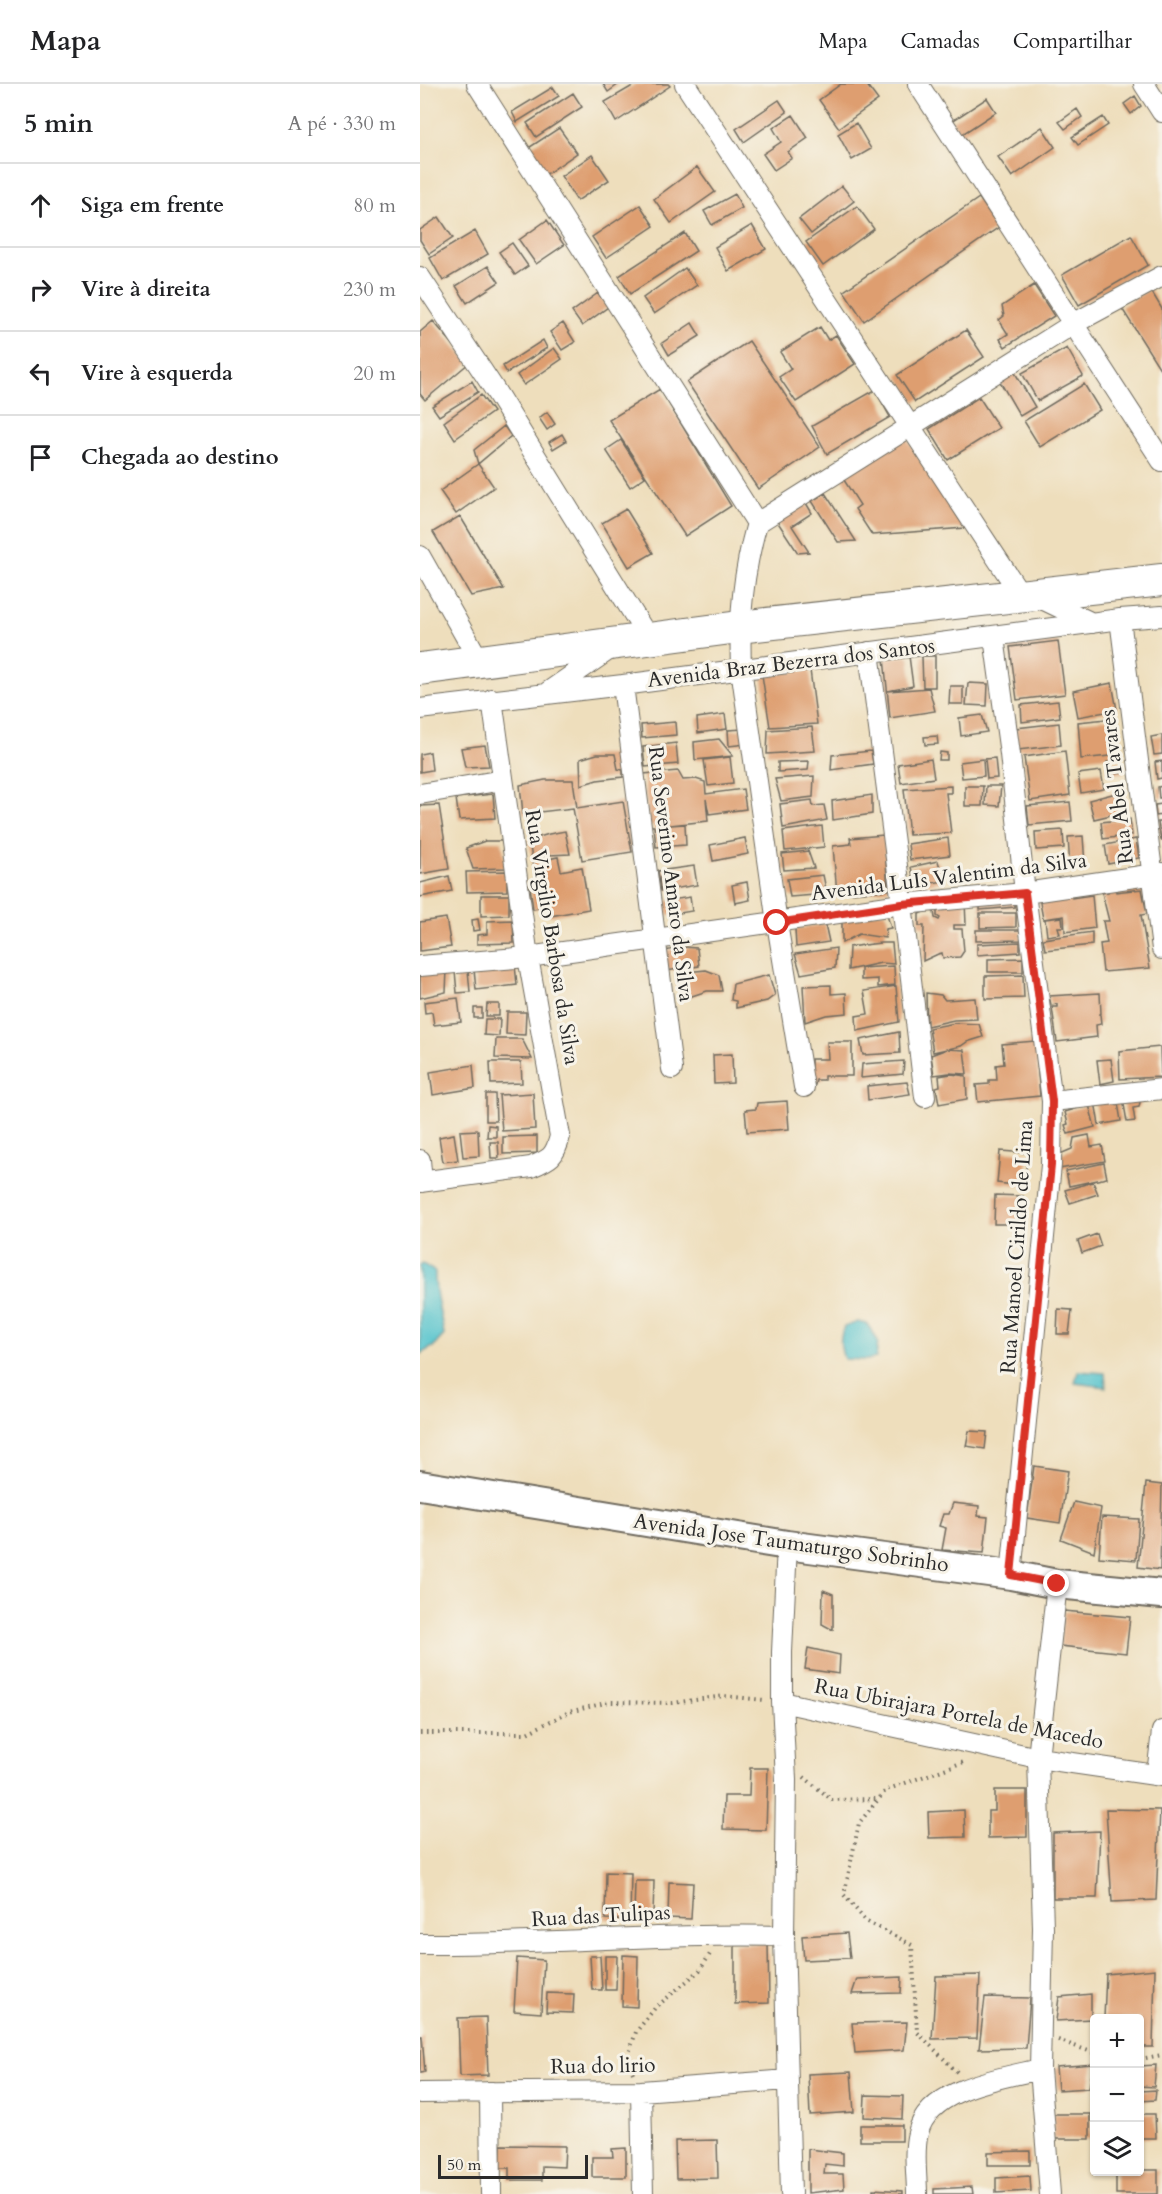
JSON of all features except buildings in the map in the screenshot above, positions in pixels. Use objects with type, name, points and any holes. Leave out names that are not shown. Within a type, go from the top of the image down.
[{"type":"main road","name":"Avenida Braz Bezerra dos Santos","points":[[420,669],[739,627],[1162,580]]},
{"type":"street","points":[[477,84],[757,523]]},
{"type":"street","points":[[685,84],[910,425],[1027,595],[1092,623]]},
{"type":"street","points":[[918,84],[1162,461]]},
{"type":"street","points":[[1144,84],[1162,112]]},
{"type":"street","points":[[804,1087],[777,923],[741,668],[739,627],[744,577],[757,523],[1072,324],[1162,276]]},
{"type":"street","points":[[420,277],[493,387],[635,641],[546,693]]},
{"type":"street","points":[[420,556],[480,662]]},
{"type":"street","name":"Avenida Braz Bezerra dos Santos","points":[[420,709],[623,685],[1120,619],[1162,616]]},
{"type":"street","name":"Rua Abel Tavares","points":[[1120,619],[1157,874],[1162,949]]},
{"type":"street","name":"Rua Manoel Cirildo de Lima","points":[[994,637],[1052,1101],[1051,1165],[1011,1575]]},
{"type":"street","points":[[868,652],[925,1097]]},
{"type":"street","name":"Rua Severino Amaro da Silva","points":[[623,685],[672,1069]]},
{"type":"street","name":"Rua Virgilio Barbosa da Silva","points":[[421,1182],[531,1167],[556,1152],[560,1136],[528,957],[492,699]]},
{"type":"street","points":[[420,794],[503,780]]},
{"type":"street","name":"Avenida LuIs Valentim da Silva","points":[[420,966],[528,957],[902,904],[1025,893],[1157,874]]},
{"type":"street","points":[[1052,1101],[1162,1089]]},
{"type":"street","points":[[420,1160],[421,1182]]},
{"type":"street","name":"Avenida Jose Taumaturgo Sobrinho","points":[[420,1485],[787,1545],[1011,1575],[1057,1584],[1162,1594]]},
{"type":"street","points":[[787,1545],[782,1702],[785,1761],[784,1936],[791,2194]]},
{"type":"street","points":[[1050,2194],[1040,2068],[1043,1928],[1038,1758],[1057,1584]]},
{"type":"street","name":"Rua Ubirajara Portela de Macedo","points":[[782,1702],[1038,1758],[1160,1775]]},
{"type":"street","points":[[1160,1775],[1162,1731]]},
{"type":"street","name":"Rua das Tulipas","points":[[420,1944],[498,1945],[626,1937],[784,1936]]},
{"type":"street","points":[[916,2194],[917,2136],[927,2113],[943,2100],[970,2088],[1040,2068]]},
{"type":"street","name":"Rua do lirio","points":[[420,2093],[641,2091],[787,2080]]},
{"type":"street","points":[[641,2091],[643,2194]]},
{"type":"street","points":[[490,2092],[491,2194]]},
{"type":"path","points":[[420,1733],[527,1733],[568,1712],[609,1702],[673,1703],[724,1696],[782,1702]]},
{"type":"path","points":[[970,2088],[917,2032],[912,1945],[866,1921],[844,1895],[859,1823],[886,1790],[998,1750]]},
{"type":"path","points":[[785,1761],[832,1800],[879,1799]]},
{"type":"path","points":[[641,2091],[627,2059],[636,2032],[655,2008],[700,1970],[720,1935]]},
{"type":"path","points":[[1042,2030],[1060,2041],[1090,2051]]},
{"type":"path","points":[[1144,2058],[1162,2055]]},
{"type":"water","points":[[423,1264],[435,1272],[444,1335],[433,1347],[420,1354],[420,1266]]},
{"type":"water","points":[[858,1322],[867,1324],[878,1341],[876,1358],[844,1359],[841,1335],[844,1327]]},
{"type":"water","points":[[1078,1371],[1105,1373],[1106,1387],[1075,1383]]},
{"type":"route","points":[[777,923],[902,904],[1025,893],[1052,1101],[1051,1165],[1011,1575],[1057,1584]]}]
